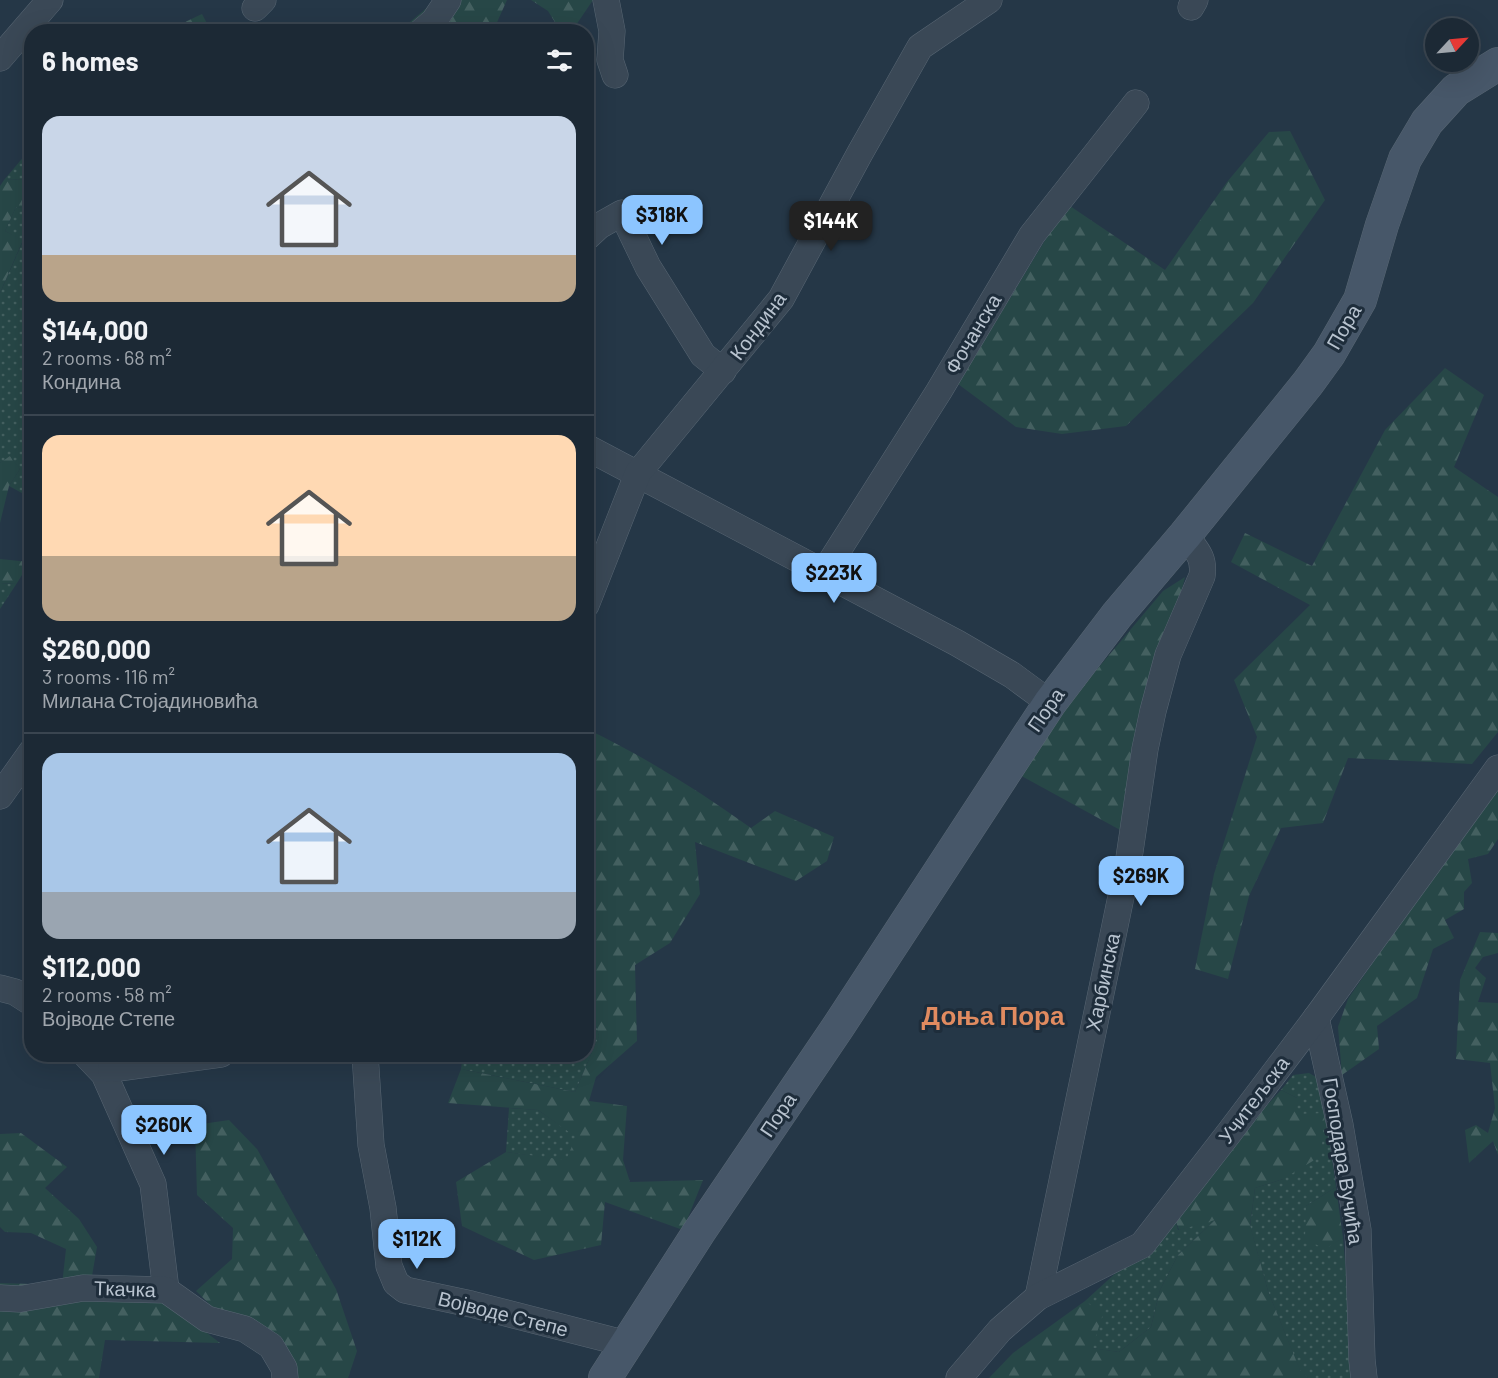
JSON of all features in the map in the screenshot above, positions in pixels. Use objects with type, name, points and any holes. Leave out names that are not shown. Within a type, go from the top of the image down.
[{"type":"street","points":[[29,24],[50,0]]},
{"type":"street","points":[[430,24],[448,0]]},
{"type":"street","points":[[606,0],[612,31],[610,60],[615,75]]},
{"type":"street","name":"Кондина","points":[[594,585],[638,473],[781,299],[920,47],[989,0]]},
{"type":"street","points":[[0,58],[24,30]]},
{"type":"street","name":"Пора","points":[[605,1378],[699,1232],[838,1027],[1050,703],[1117,615],[1308,383],[1343,330],[1360,300],[1382,225],[1405,159],[1427,122],[1456,90],[1498,64]]},
{"type":"street","name":"Фочанска","points":[[823,574],[939,391],[1032,235],[1136,103]]},
{"type":"street","points":[[594,231],[622,213],[648,267],[703,355],[723,371]]},
{"type":"street","points":[[594,451],[966,648],[1012,675],[1050,703]]},
{"type":"street","name":"Харбинска","points":[[1038,1297],[1129,858],[1153,711],[1168,655],[1202,576],[1204,566],[1201,556],[1185,535]]},
{"type":"street","points":[[0,796],[24,763]]},
{"type":"street","name":"Учитељска","points":[[959,1378],[1000,1330],[1038,1297],[1142,1245],[1316,1018],[1498,768]]},
{"type":"street","points":[[0,988],[15,992],[24,998]]},
{"type":"street","name":"Господара Вучића","points":[[1316,1018],[1340,1125],[1358,1230],[1364,1378]]},
{"type":"street","points":[[147,1062],[110,1066],[153,1184],[166,1290]]},
{"type":"street","name":"Војводе Степе","points":[[365,1062],[371,1145],[383,1208],[389,1266],[396,1283],[405,1290],[471,1304],[627,1344]]},
{"type":"street","name":"Ткачка","points":[[0,1298],[20,1299],[83,1288],[166,1290],[207,1319],[245,1329],[271,1346],[284,1368],[285,1378]]},
{"type":"green space","points":[[436,0],[507,0],[496,24],[466,22],[464,24],[408,24]]},
{"type":"green space","points":[[531,0],[593,0],[577,24],[556,24],[548,11]]},
{"type":"green space","points":[[202,14],[207,24],[181,24]]},
{"type":"green space","points":[[1290,131],[1325,200],[1253,303],[1126,426],[1062,434],[1016,427],[958,384],[1067,204],[1165,270],[1227,182],[1269,132]]},
{"type":"green space","points":[[24,156],[24,179],[4,180]]},
{"type":"green space","points":[[24,179],[24,208],[16,207],[5,231],[23,240],[0,293],[0,186],[4,180]]},
{"type":"green space","points":[[16,207],[24,208],[24,494],[9,486],[20,469],[10,457],[0,463],[0,293],[23,241],[5,231]]},
{"type":"green space","points":[[1445,368],[1484,395],[1454,467],[1498,497],[1498,732],[1472,764],[1348,758],[1323,823],[1281,828],[1249,896],[1228,979],[1195,969],[1214,874],[1257,737],[1234,680],[1310,605],[1231,562],[1245,533],[1312,566],[1385,430]]},
{"type":"green space","points":[[10,456],[20,469],[9,486],[0,523],[0,463]]},
{"type":"green space","points":[[0,559],[24,561],[24,572],[17,583],[0,584]]},
{"type":"green space","points":[[1185,577],[1122,831],[1016,773],[1083,686],[1163,591]]},
{"type":"green space","points":[[17,583],[0,609],[0,584]]},
{"type":"green space","points":[[594,733],[671,775],[751,828],[775,811],[834,837],[827,861],[796,881],[695,842],[700,894],[670,943],[635,965],[637,1041],[596,1077],[589,1101],[627,1106],[623,1160],[630,1182],[703,1180],[683,1230],[605,1202],[601,1245],[534,1260],[462,1226],[456,1182],[506,1152],[566,1160],[576,1137],[538,1110],[448,1103],[461,1069],[575,1092],[588,1062],[594,1062],[594,1048],[599,1036],[594,1018]]},
{"type":"green space","points":[[1498,780],[1498,839],[1488,854],[1468,859],[1472,883],[1464,892],[1464,909],[1445,920],[1454,938],[1433,949],[1417,998],[1377,1026],[1379,1049],[1342,1075],[1338,1027],[1348,999]]},
{"type":"green space","points":[[1480,932],[1498,933],[1498,953],[1483,957],[1475,968],[1486,978],[1478,1002],[1498,1003],[1498,1155],[1493,1141],[1469,1163],[1465,1130],[1476,1125],[1488,1133],[1495,1108],[1490,1063],[1456,1059],[1460,980]]},
{"type":"green space","points":[[594,1018],[599,1036],[594,1048]]},
{"type":"green space","points":[[462,1062],[588,1062],[575,1092],[461,1069]]},
{"type":"green space","points":[[1309,1073],[1318,1078],[1336,1187],[1306,1206],[1325,1248],[1343,1238],[1355,1378],[1308,1378],[1300,1371],[1268,1291],[1250,1226],[1255,1188],[1283,1179],[1297,1098],[1281,1090],[1293,1075]]},
{"type":"green space","points":[[1281,1090],[1297,1098],[1297,1114],[1325,1113],[1321,1156],[1283,1179],[1255,1188],[1250,1225],[1268,1291],[1300,1370],[1308,1378],[989,1378],[1013,1353],[1085,1301],[1103,1314],[1092,1348],[1119,1352],[1151,1327],[1160,1290],[1178,1255],[1215,1220],[1179,1230],[1175,1219],[1236,1139]]},
{"type":"green space","points":[[509,1108],[538,1110],[577,1137],[566,1161],[506,1152]]},
{"type":"green space","points":[[229,1120],[257,1149],[336,1289],[357,1351],[348,1378],[275,1378],[276,1369],[196,1291],[232,1259],[233,1228],[197,1195],[195,1125]]},
{"type":"green space","points":[[21,1133],[67,1167],[45,1188],[79,1219],[97,1247],[92,1276],[166,1301],[220,1343],[105,1340],[99,1378],[0,1378],[0,1283],[62,1285],[66,1249],[31,1233],[5,1232],[0,1227],[0,1134]]},
{"type":"green space","points":[[1336,1187],[1343,1238],[1325,1249],[1305,1239],[1306,1206]]},
{"type":"green space","points":[[1175,1219],[1178,1230],[1216,1219],[1178,1255],[1160,1290],[1151,1327],[1119,1352],[1091,1348],[1085,1301]]},
{"type":"district","name":"Доња Пора","points":[[993,1016]]}]
